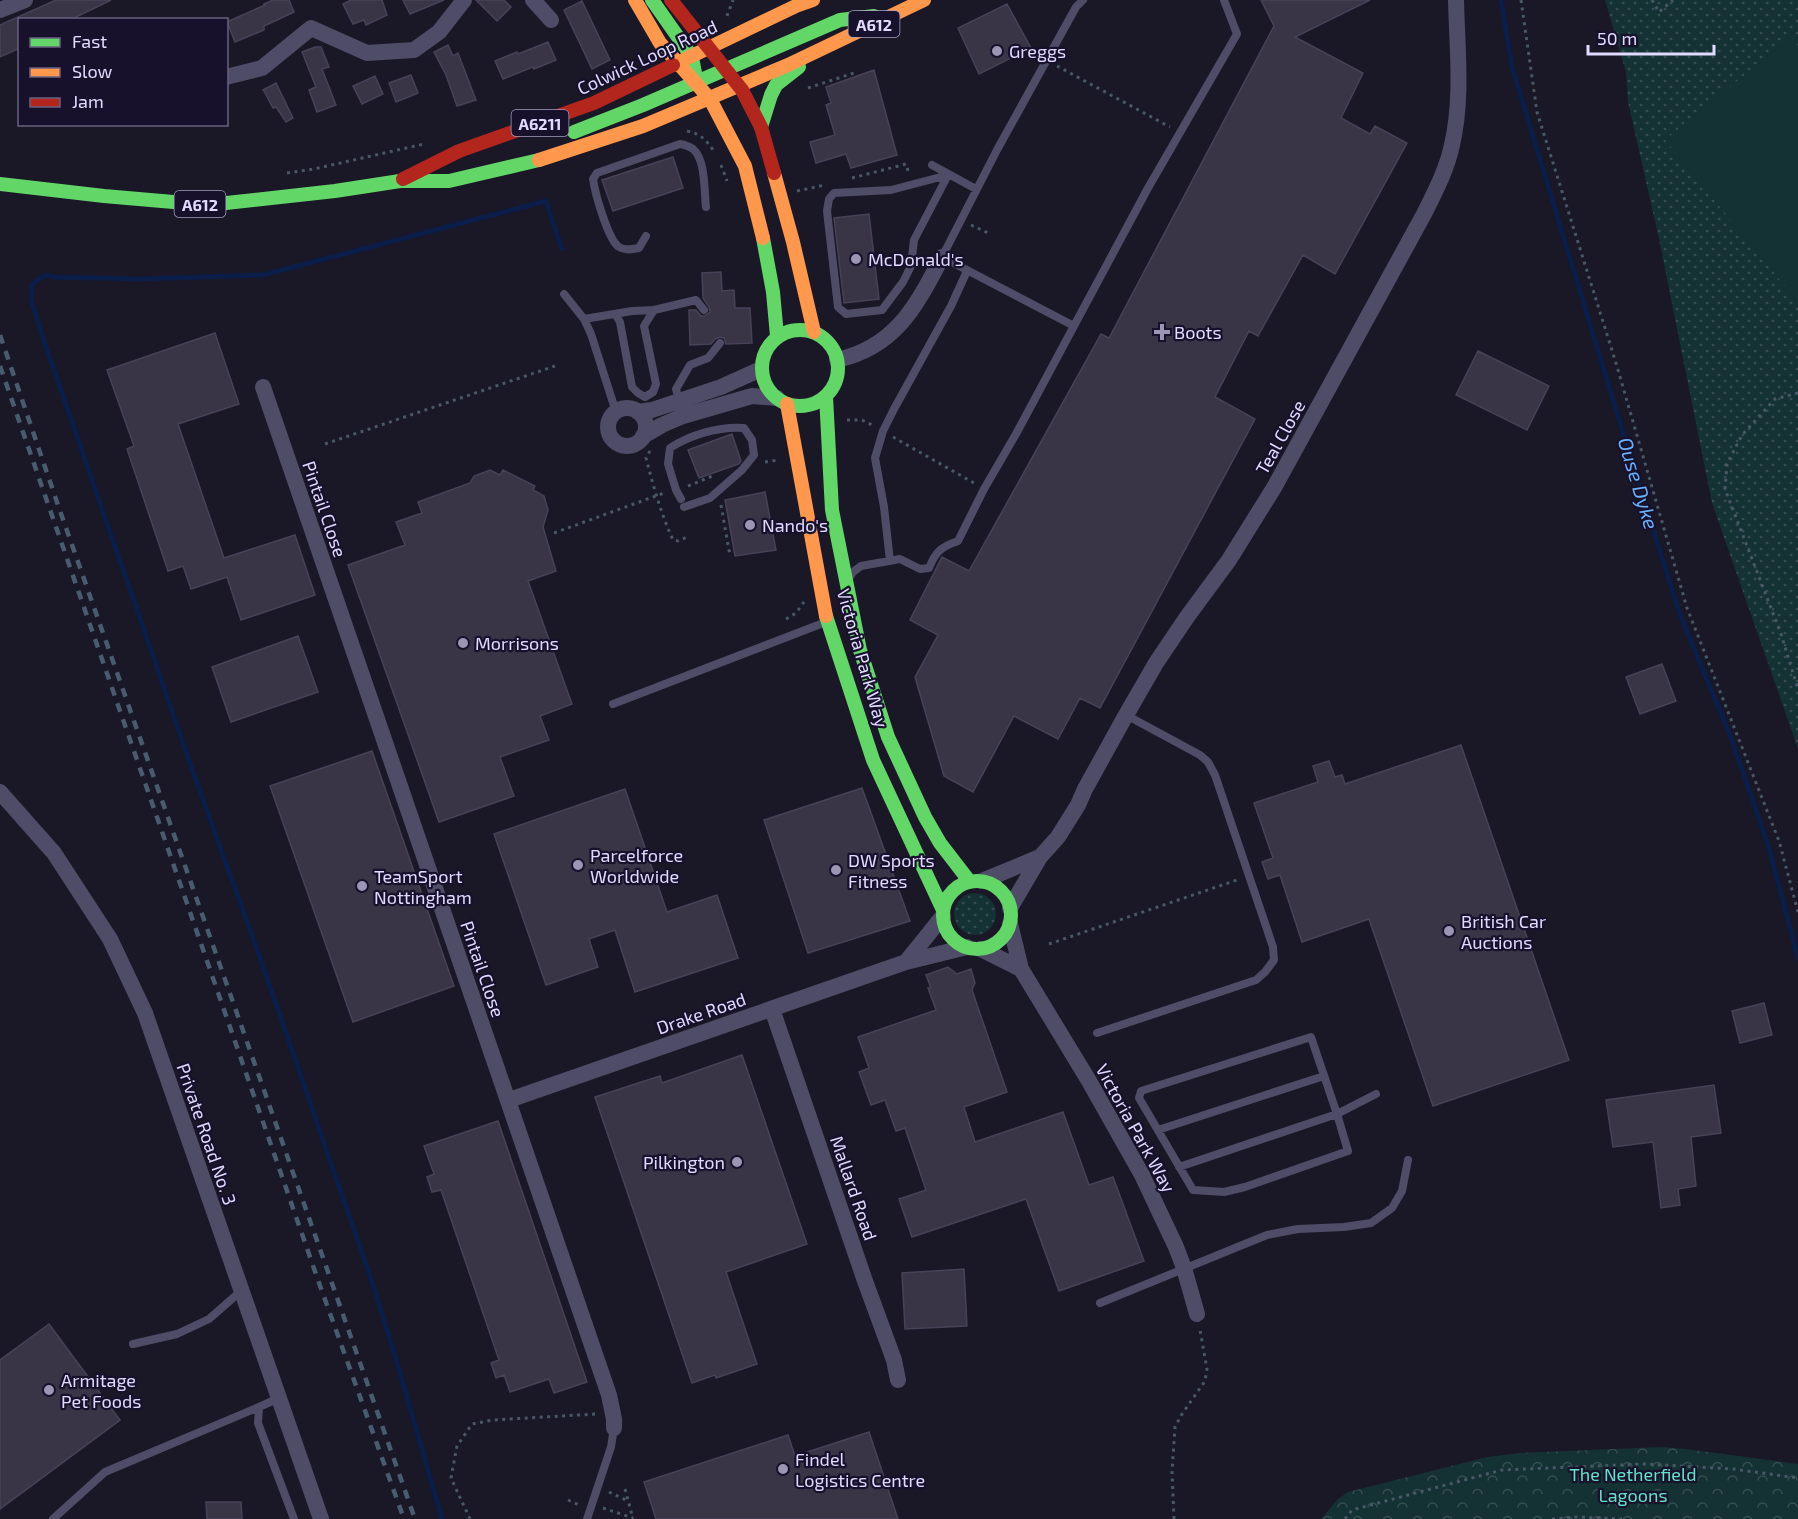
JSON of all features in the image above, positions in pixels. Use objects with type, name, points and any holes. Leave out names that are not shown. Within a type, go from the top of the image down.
[{"type":"street","points":[[0,10],[24,0]]},
{"type":"street","points":[[533,0],[551,20]]},
{"type":"street","points":[[635,0],[660,43],[685,60]]},
{"type":"street","points":[[652,0],[696,82],[710,99],[745,166],[765,247],[773,292],[777,336]]},
{"type":"street","points":[[671,0],[738,86],[761,127],[793,242],[814,332]]},
{"type":"street","name":"Colwick Loop Road","points":[[400,181],[459,151],[594,103],[801,3],[813,0]]},
{"type":"street","name":"A612","points":[[738,86],[924,0]]},
{"type":"street","name":"Teal Close","points":[[1010,916],[1040,857],[1058,837],[1078,805],[1126,715],[1162,654],[1186,617],[1229,561],[1275,486],[1424,214],[1440,180],[1452,146],[1460,86],[1456,0]]},
{"type":"street","points":[[228,76],[262,68],[311,28],[367,53],[414,50],[439,32],[457,4]]},
{"type":"street","points":[[556,138],[589,127],[840,20],[897,13]]},
{"type":"street","points":[[761,127],[776,85],[823,48]]},
{"type":"street","points":[[677,112],[696,82]]},
{"type":"street","name":"Colwick Loop Road","points":[[0,184],[208,205],[335,191],[400,181],[449,181],[534,162],[643,126],[738,86]]},
{"type":"street","points":[[400,181],[524,150]]},
{"type":"street","points":[[826,396],[814,404],[801,406],[752,396],[683,416],[643,436],[633,445],[626,446],[614,441],[609,434],[609,421],[616,412],[625,408],[638,412],[652,410],[721,387],[761,369],[762,359],[768,346],[777,336],[795,330],[814,332],[824,338],[831,345],[837,360],[851,357],[874,347],[888,337],[903,320],[920,297],[942,257]]},
{"type":"street","name":"Victoria Park Way","points":[[837,360],[837,377],[826,396],[832,510],[860,650],[888,736],[930,826],[940,843],[976,882]]},
{"type":"street","name":"Victoria Park Way","points":[[761,369],[766,386],[782,401],[827,621],[879,776],[922,863],[943,913]]},
{"type":"street","name":"Pintail Close","points":[[262,387],[509,1100],[609,1395],[614,1423]]},
{"type":"street","points":[[638,412],[645,424],[643,436]]},
{"type":"street","name":"Private Road No. 3","points":[[0,792],[54,853],[110,939],[145,1013],[321,1519]]},
{"type":"street","name":"Teal Close","points":[[976,882],[1040,857]]},
{"type":"street","points":[[906,962],[943,913],[948,896],[958,886],[976,882],[992,885],[1002,892],[1008,902],[1021,969]]},
{"type":"street","points":[[943,913],[947,931],[958,943],[1021,969]]},
{"type":"street","points":[[974,948],[987,948],[1004,936],[1010,916]]},
{"type":"street","name":"Drake Road","points":[[509,1100],[906,962],[974,948]]},
{"type":"street","name":"Victoria Park Way","points":[[1021,969],[1089,1081],[1142,1175],[1184,1269],[1197,1314]]},
{"type":"street","name":"Mallard Road","points":[[772,1009],[894,1360],[898,1380]]},
{"type":"lane","points":[[1074,326],[942,257],[976,189],[1076,7],[1083,0]]},
{"type":"lane","points":[[846,585],[853,572],[861,567],[900,559],[920,569],[928,568],[936,553],[958,541],[984,489],[1237,33],[1224,0]]},
{"type":"lane","points":[[646,236],[639,248],[629,250],[619,247],[612,238],[594,188],[593,179],[597,173],[680,144],[691,147],[699,155],[703,170],[706,207]]},
{"type":"lane","points":[[932,165],[976,189]]},
{"type":"lane","points":[[948,174],[914,240],[911,266],[894,295],[882,310],[846,314],[838,307],[827,211],[829,199],[834,193],[891,190],[948,174]]},
{"type":"lane","points":[[890,561],[884,507],[875,458],[883,431],[951,306],[967,271]]},
{"type":"lane","points":[[564,294],[584,319],[591,334],[616,412]]},
{"type":"lane","points":[[584,319],[654,310],[696,300],[704,310]]},
{"type":"lane","points":[[615,314],[620,322],[632,387],[645,397],[653,392],[656,384],[644,326],[654,310]]},
{"type":"lane","points":[[678,400],[676,389],[690,365],[708,358],[720,343]]},
{"type":"lane","points":[[727,427],[744,428],[752,440],[754,455],[742,470],[710,498],[682,503],[676,490],[668,464],[670,448],[680,441],[727,427]]},
{"type":"lane","points":[[613,704],[827,621]]},
{"type":"lane","points":[[1097,1033],[1256,980],[1274,960],[1273,947],[1250,875],[1215,775],[1208,762],[1200,755],[1126,715]]},
{"type":"lane","points":[[1311,1037],[1324,1076],[1348,1151],[1245,1187],[1224,1192],[1193,1190],[1139,1098],[1141,1091],[1311,1037]]},
{"type":"lane","points":[[1158,1130],[1324,1076]]},
{"type":"lane","points":[[1179,1167],[1337,1114],[1376,1094]]},
{"type":"lane","points":[[1100,1303],[1267,1235],[1298,1229],[1344,1227],[1371,1222],[1392,1208],[1402,1191],[1408,1160]]},
{"type":"lane","points":[[133,1344],[177,1334],[208,1319],[241,1290]]},
{"type":"lane","points":[[53,1519],[105,1472],[279,1398]]},
{"type":"lane","points":[[259,1407],[258,1423],[294,1519]]},
{"type":"lane","points":[[587,1519],[611,1447],[614,1423]]},
{"type":"path","points":[[725,20],[733,0]]},
{"type":"path","points":[[1521,0],[1540,124],[1616,363],[1688,608],[1779,841],[1798,912]]},
{"type":"path","points":[[1652,0],[1659,12],[1673,0]]},
{"type":"path","points":[[1047,60],[1180,133]]},
{"type":"path","points":[[799,90],[854,73]]},
{"type":"path","points":[[281,174],[314,169],[424,144]]},
{"type":"path","points":[[325,444],[555,366]]},
{"type":"path","points":[[1798,393],[1774,399],[1742,435],[1727,464],[1725,489],[1781,634],[1798,689]]},
{"type":"path","points":[[838,420],[862,420],[984,489]]},
{"type":"path","points":[[742,470],[747,476],[760,463],[786,458]]},
{"type":"path","points":[[554,533],[716,475]]},
{"type":"path","points":[[721,501],[730,556]]},
{"type":"path","points":[[1049,944],[1250,875]]},
{"type":"path","points":[[1174,1519],[1172,1472],[1175,1427],[1203,1385],[1207,1369],[1197,1314]]},
{"type":"path","points":[[470,1519],[451,1478],[457,1446],[472,1425],[493,1420],[596,1414],[614,1423]]},
{"type":"path","points":[[1345,1519],[1352,1510],[1502,1470],[1644,1464],[1732,1469],[1798,1478]]},
{"type":"path","points":[[625,1489],[633,1518]]},
{"type":"path","points":[[608,1491],[628,1501]]},
{"type":"path","points":[[603,1508],[633,1518]]},
{"type":"path","points":[[1552,1519],[1578,1517],[1622,1519]]},
{"type":"green space","points":[[1605,0],[1798,0],[1798,749],[1712,503],[1659,239],[1628,102],[1626,72]]},
{"type":"green space","points":[[1791,37],[1798,46],[1798,302],[1665,140]]},
{"type":"green space","points":[[975,893],[983,894],[990,899],[995,906],[995,922],[990,929],[983,934],[975,935],[967,934],[960,929],[955,922],[954,914],[955,906],[960,899],[967,894]]},
{"type":"green space","name":"The Netherfield Lagoons","points":[[1661,1447],[1798,1464],[1798,1519],[1321,1519],[1338,1499],[1348,1492],[1487,1457],[1520,1453]]},
{"type":"building","points":[[56,0],[111,0],[74,18],[18,18],[18,49],[0,57],[0,25]]},
{"type":"building","points":[[273,0],[289,0],[294,12],[264,26],[264,30],[235,42],[228,22]]},
{"type":"building","points":[[351,0],[382,0],[387,15],[366,25],[364,20],[353,24],[343,4]]},
{"type":"building","points":[[403,0],[444,0],[410,14]]},
{"type":"building","points":[[476,0],[504,0],[511,7],[497,21]]},
{"type":"building","points":[[1261,0],[1370,0],[1295,37],[1363,73],[1341,118],[1370,134],[1375,126],[1407,143],[1335,274],[1303,255],[1258,336],[1249,331],[1215,397],[1255,419],[1100,708],[1080,698],[1058,739],[1014,716],[973,792],[944,776],[915,677],[938,635],[910,620],[942,557],[969,571],[1101,334],[1109,338],[1274,26]]},
{"type":"building","points":[[582,1],[610,60],[592,69],[564,10]]},
{"type":"building","points":[[1007,4],[1031,48],[979,74],[958,28]]},
{"type":"building","points":[[548,42],[556,60],[503,79],[495,61]]},
{"type":"building","points":[[448,45],[453,56],[458,53],[476,100],[457,106],[446,75],[434,52]]},
{"type":"building","points":[[321,47],[329,67],[322,69],[336,105],[317,112],[309,90],[316,87],[302,52]]},
{"type":"building","points":[[874,70],[897,155],[851,168],[846,154],[816,163],[810,142],[835,135],[826,105],[831,103],[826,87]]},
{"type":"building","points":[[411,75],[418,93],[396,102],[389,83]]},
{"type":"building","points":[[375,76],[383,94],[362,104],[353,86]]},
{"type":"building","points":[[276,83],[293,118],[286,122],[276,107],[273,108],[263,90]]},
{"type":"building","points":[[673,157],[683,188],[613,211],[602,180]]},
{"type":"building","name":"McDonald's","points":[[869,214],[879,299],[844,303],[834,218]]},
{"type":"building","points":[[721,272],[722,291],[734,290],[735,308],[750,308],[752,343],[726,344],[724,338],[720,337],[711,344],[690,345],[689,310],[696,310],[701,316],[710,312],[703,298],[702,273]]},
{"type":"building","points":[[215,333],[239,404],[178,424],[224,558],[295,535],[315,595],[241,620],[227,577],[191,589],[183,566],[168,571],[127,449],[134,446],[107,370]]},
{"type":"building","points":[[1478,351],[1549,386],[1527,430],[1456,395]]},
{"type":"building","points":[[732,434],[741,461],[739,464],[699,478],[688,450]]},
{"type":"building","name":"Morrisons","points":[[490,470],[500,475],[503,470],[535,486],[533,490],[544,496],[548,510],[543,527],[556,571],[528,581],[572,704],[540,716],[549,740],[500,757],[514,796],[439,822],[348,565],[405,545],[396,522],[422,513],[418,502],[470,483],[474,476]]},
{"type":"building","name":"Nando's","points":[[765,492],[776,550],[735,556],[725,500]]},
{"type":"building","points":[[298,636],[318,692],[231,722],[212,667]]},
{"type":"building","points":[[1662,664],[1676,701],[1640,714],[1626,677]]},
{"type":"building","name":"British Car Auctions","points":[[1461,745],[1569,1060],[1433,1106],[1369,919],[1302,942],[1280,875],[1268,879],[1262,862],[1273,858],[1254,803],[1318,782],[1313,766],[1329,761],[1335,777],[1342,775],[1345,784]]},
{"type":"building","name":"TeamSport Nottingham","points":[[372,751],[454,986],[353,1022],[270,786]]},
{"type":"building","name":"DW Sports Fitness","points":[[862,788],[910,921],[808,953],[764,820]]},
{"type":"building","name":"Parcelforce Worldwide","points":[[625,789],[667,912],[717,895],[738,958],[635,992],[615,930],[589,939],[598,967],[546,985],[494,834]]},
{"type":"building","points":[[948,967],[957,974],[971,969],[975,983],[972,990],[1007,1092],[964,1107],[975,1142],[1063,1112],[1089,1185],[1113,1177],[1144,1261],[1059,1291],[1026,1199],[912,1237],[899,1199],[926,1190],[905,1128],[896,1131],[885,1100],[871,1105],[859,1072],[869,1068],[858,1037],[936,1010],[926,975]]},
{"type":"building","points":[[1764,1003],[1772,1035],[1740,1043],[1732,1011]]},
{"type":"building","points":[[742,1055],[807,1244],[726,1272],[757,1364],[716,1378],[715,1375],[692,1383],[595,1097],[660,1076],[662,1083]]},
{"type":"building","points":[[1714,1085],[1721,1133],[1691,1137],[1696,1186],[1678,1189],[1680,1205],[1661,1208],[1653,1142],[1613,1147],[1606,1100]]},
{"type":"building","points":[[498,1121],[587,1382],[554,1393],[549,1379],[510,1392],[504,1375],[496,1378],[491,1363],[499,1360],[441,1190],[432,1192],[427,1177],[434,1174],[424,1146]]},
{"type":"building","points":[[964,1269],[967,1326],[905,1329],[902,1273]]},
{"type":"building","name":"Armitage Pet Foods","points":[[49,1324],[120,1420],[0,1509],[0,1360]]},
{"type":"building","name":"Findel Logistics Centre","points":[[869,1432],[898,1519],[656,1519],[644,1482],[788,1435],[795,1456]]},
{"type":"building","points":[[206,1502],[241,1502],[242,1519],[207,1519]]},
{"type":"waterway","name":"Ouse Dyke","points":[[1501,0],[1512,67],[1610,390],[1679,612],[1730,735],[1769,848],[1798,958]]},
{"type":"waterway","points":[[442,1519],[371,1279],[46,347],[31,300],[32,284],[45,275],[140,279],[263,275],[546,201],[562,249]]},
{"type":"railway","points":[[0,335],[415,1519]]},
{"type":"railway","points":[[0,366],[318,1280],[404,1519]]},
{"type":"traffic: fast","points":[[652,0],[692,57],[695,73]]},
{"type":"traffic: fast","points":[[574,132],[643,105],[840,20],[874,16]]},
{"type":"traffic: fast","points":[[761,127],[776,85],[799,67]]},
{"type":"traffic: fast","points":[[0,184],[208,205],[335,191],[400,181],[449,181],[539,160]]},
{"type":"traffic: fast","points":[[763,238],[773,292],[777,336]]},
{"type":"traffic: fast","points":[[800,330],[815,333],[827,341],[835,353],[838,368],[835,383],[827,395],[815,403],[800,406],[785,403],[773,395],[765,383],[762,368],[765,353],[773,341],[785,333],[800,330]]},
{"type":"traffic: fast","points":[[826,396],[832,510],[860,650],[888,737],[925,817],[940,843],[970,882]]},
{"type":"traffic: fast","points":[[826,616],[873,760],[943,910]]},
{"type":"traffic: fast","points":[[977,881],[990,884],[1001,891],[1008,902],[1011,915],[1008,928],[1001,939],[990,946],[977,949],[964,946],[953,939],[946,928],[943,915],[946,902],[953,891],[964,884],[977,881]]},
{"type":"traffic: slow","points":[[635,0],[660,43],[710,99],[745,166],[763,238]]},
{"type":"traffic: slow","points":[[673,65],[813,0]]},
{"type":"traffic: slow","points":[[539,160],[643,126],[788,65],[924,0]]},
{"type":"traffic: slow","points":[[774,173],[814,332]]},
{"type":"traffic: slow","points":[[787,404],[826,616]]},
{"type":"traffic: jam","points":[[671,0],[742,90],[761,127],[774,173]]},
{"type":"traffic: jam","points":[[403,179],[459,151],[594,103],[673,65]]},
{"type":"place","name":"Greggs","points":[[997,51]]},
{"type":"place","name":"McDonald's","points":[[856,259]]},
{"type":"place","name":"Boots","points":[[1162,332]]},
{"type":"place","name":"Nando's","points":[[750,525]]},
{"type":"place","name":"Morrisons","points":[[463,643]]},
{"type":"place","name":"Parcelforce Worldwide","points":[[578,865]]},
{"type":"place","name":"DW Sports Fitness","points":[[836,870]]},
{"type":"place","name":"TeamSport Nottingham","points":[[362,886]]},
{"type":"place","name":"British Car Auctions","points":[[1449,931]]},
{"type":"place","name":"Pilkington","points":[[737,1162]]},
{"type":"place","name":"Armitage Pet Foods","points":[[49,1390]]},
{"type":"place","name":"Findel Logistics Centre","points":[[783,1469]]}]
